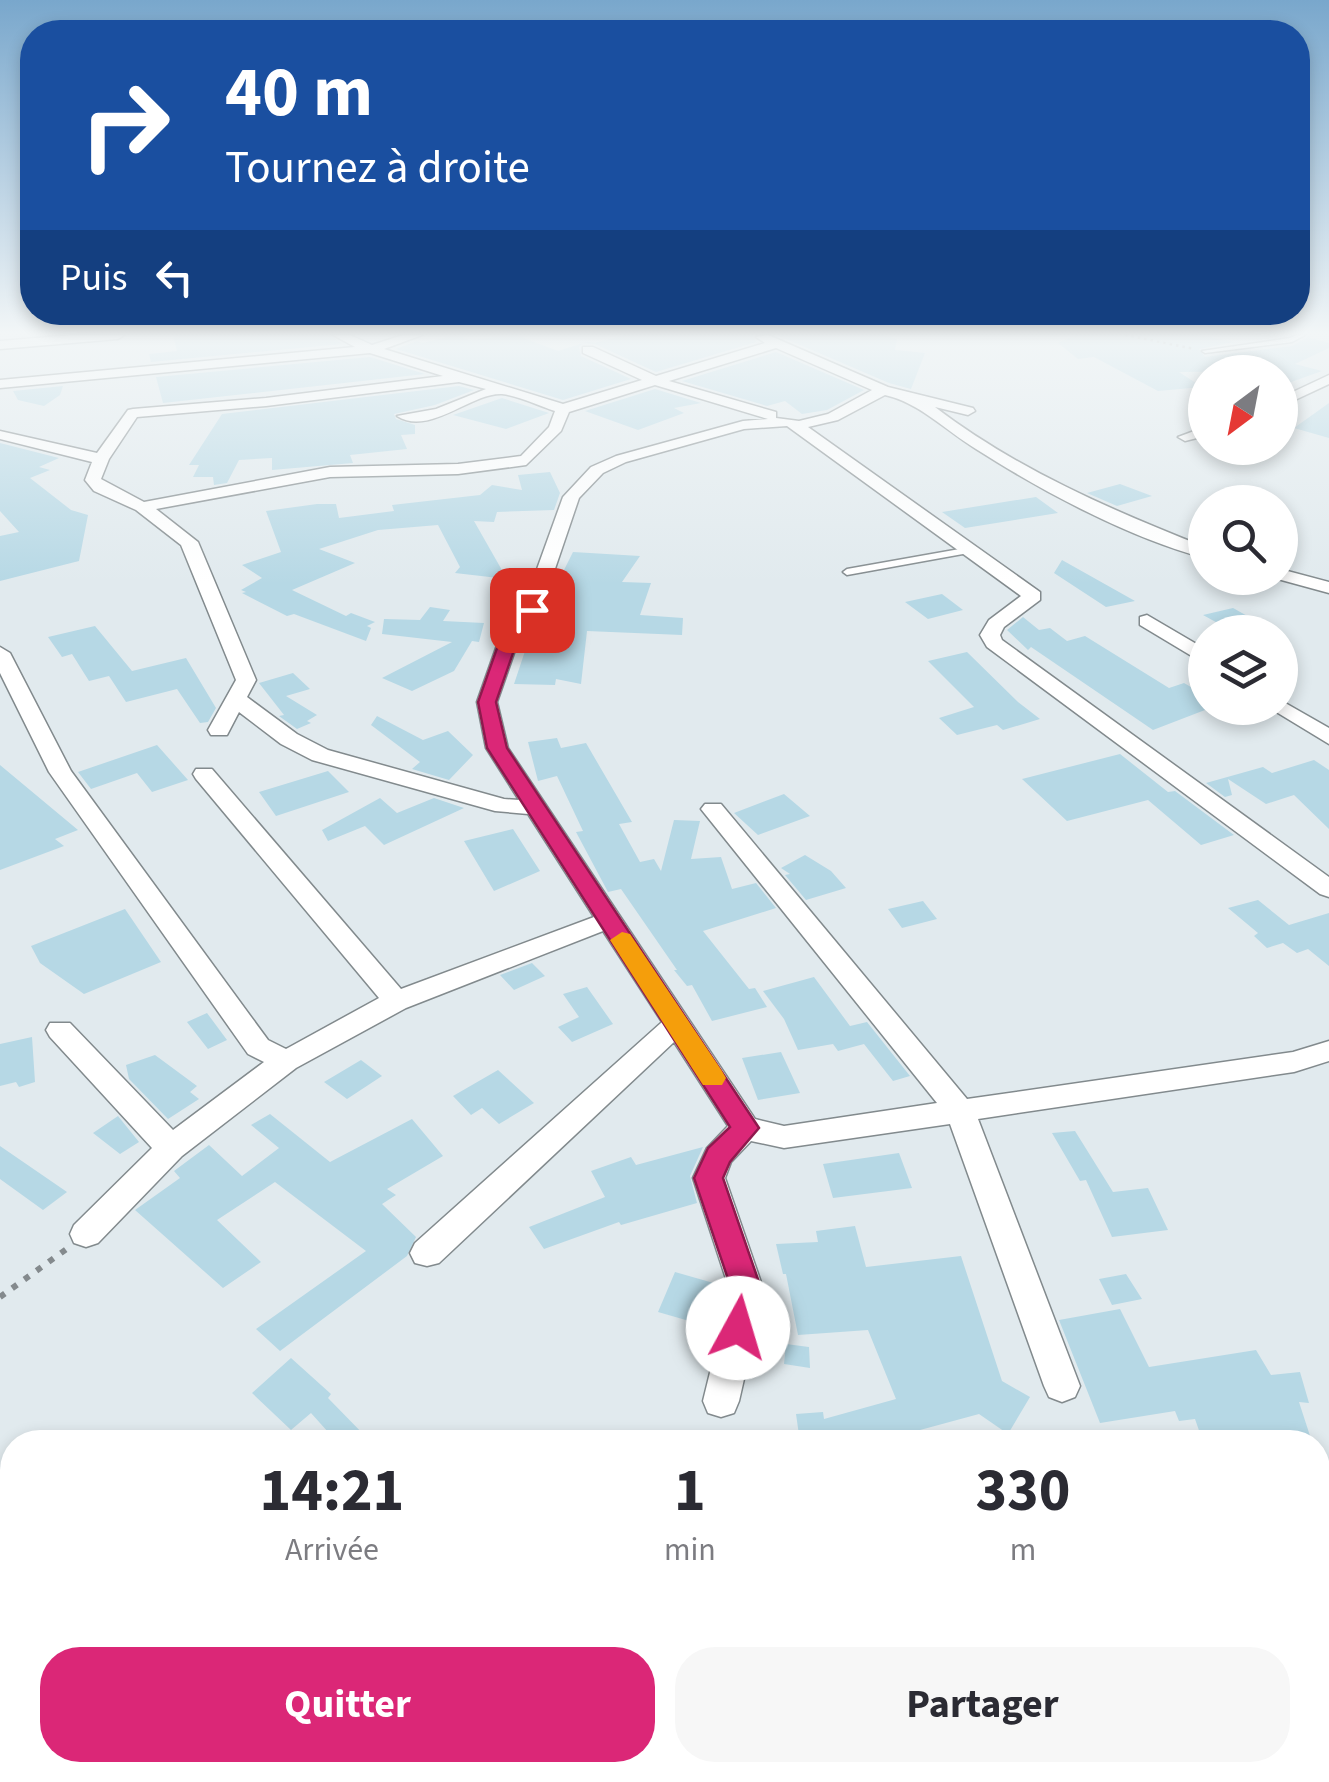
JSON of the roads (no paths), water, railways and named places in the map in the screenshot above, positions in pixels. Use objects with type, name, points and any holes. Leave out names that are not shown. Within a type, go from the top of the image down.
[{"type":"street","points":[[130,418],[101,459],[93,480],[100,488],[142,506],[189,542],[246,680],[219,730]]},
{"type":"street","points":[[142,506],[330,472],[458,469],[526,460],[556,428],[560,418]]},
{"type":"street","points":[[779,418],[795,423],[1034,596],[996,624],[990,635],[994,643],[1195,786],[1329,890]]},
{"type":"street","points":[[826,418],[743,425],[621,458],[597,470],[571,497],[532,610],[512,631],[487,702],[497,748],[746,1128],[784,1137],[1294,1062],[1329,1051]]},
{"type":"street","points":[[939,418],[958,434],[1007,461],[1153,534],[1188,547]]},
{"type":"street","points":[[0,435],[101,459]]},
{"type":"street","points":[[1298,579],[1329,588]]},
{"type":"street","points":[[1147,621],[1188,647]]},
{"type":"street","points":[[0,653],[60,772],[258,1047],[286,1061]]},
{"type":"street","points":[[236,699],[288,740],[320,756],[504,806],[536,807]]},
{"type":"street","points":[[1298,718],[1329,738]]},
{"type":"street","points":[[204,774],[396,1001]]},
{"type":"street","points":[[713,808],[960,1111],[1062,1386]]},
{"type":"street","points":[[86,1234],[170,1148],[286,1061],[396,1001],[609,920]]},
{"type":"street","points":[[427,1253],[677,1024]]},
{"type":"street","points":[[60,1030],[170,1148]]},
{"type":"street","points":[[721,1401],[747,1291],[709,1178],[718,1156],[746,1128]]},
{"type":"lane","points":[[847,572],[971,550]]}]
